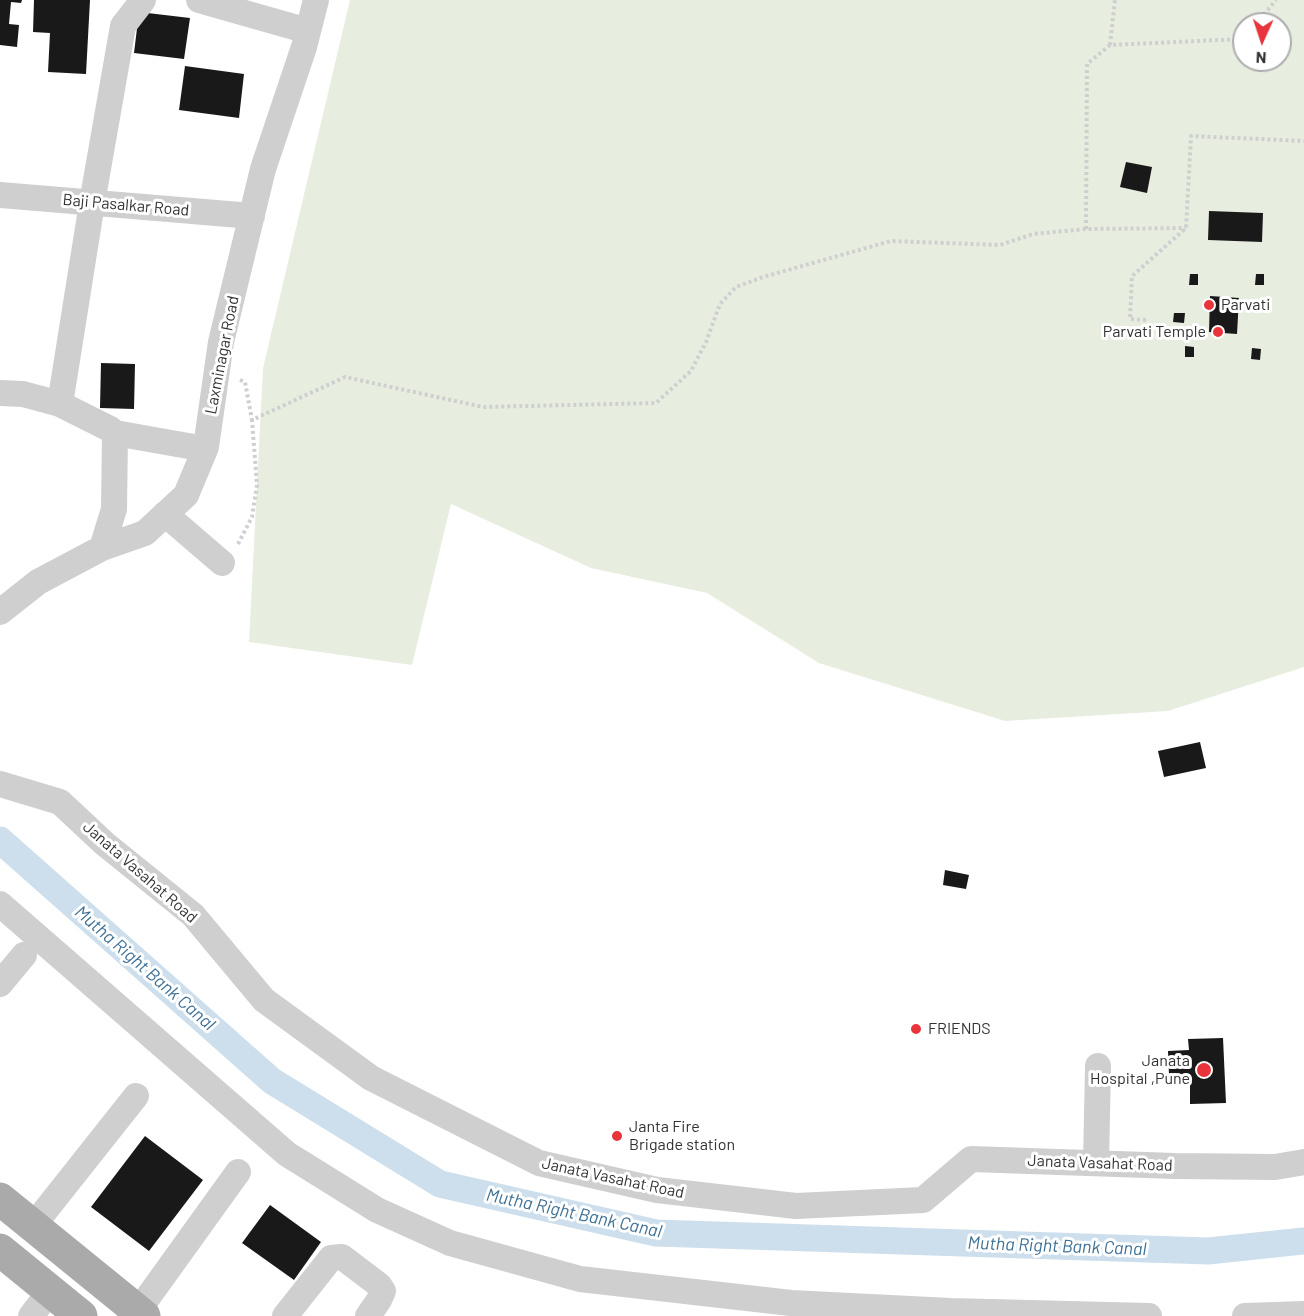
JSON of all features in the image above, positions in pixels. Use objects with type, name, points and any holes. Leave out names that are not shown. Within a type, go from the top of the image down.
[{"type":"main road","points":[[0,1199],[141,1313]]},
{"type":"main road","points":[[0,1250],[40,1303],[81,1316]]},
{"type":"street","points":[[60,404],[123,26],[143,0]]},
{"type":"street","points":[[199,0],[308,31]]},
{"type":"street","name":"Laxminagar Road","points":[[0,612],[38,582],[102,548],[145,533],[186,495],[205,448],[221,342],[263,169],[304,47],[316,0]]},
{"type":"street","name":"Baji Pasalkar Road","points":[[0,195],[252,216]]},
{"type":"street","points":[[0,393],[23,394],[60,404],[115,433],[205,448]]},
{"type":"street","points":[[102,548],[114,509],[115,433]]},
{"type":"street","points":[[165,514],[222,563]]},
{"type":"street","name":"Janata Vasahat Road","points":[[0,784],[60,802],[105,844],[193,915],[264,1000],[370,1078],[539,1163],[657,1190],[796,1206],[923,1200],[971,1159],[1275,1167],[1304,1162]]},
{"type":"street","points":[[0,903],[287,1154],[377,1210],[450,1243],[579,1279],[790,1303],[950,1311],[1149,1316]]},
{"type":"street","points":[[0,984],[24,954]]},
{"type":"street","points":[[1096,1163],[1098,1066]]},
{"type":"street","points":[[33,1226],[136,1096]]},
{"type":"street","points":[[141,1313],[238,1172]]},
{"type":"street","points":[[285,1316],[331,1258],[342,1257],[379,1284],[382,1291],[379,1300],[368,1316]]},
{"type":"street","points":[[1245,1316],[1304,1314]]},
{"type":"path","points":[[1110,45],[1115,0]]},
{"type":"path","points":[[1266,12],[1276,0]]},
{"type":"path","points":[[1086,229],[1087,64],[1110,45],[1232,39]]},
{"type":"path","points":[[1146,320],[1130,319],[1132,276],[1186,228],[1191,136],[1304,141]]},
{"type":"path","points":[[252,420],[345,377],[483,407],[656,404],[691,370],[706,342],[720,304],[736,286],[763,277],[891,242],[1000,245],[1033,234],[1086,229],[1186,228]]},
{"type":"path","points":[[239,543],[252,517],[257,485],[252,420],[245,382]]},
{"type":"shaded area","points":[[350,0],[1304,0],[1304,667],[1168,711],[1005,721],[819,663],[707,593],[591,568],[451,504],[412,665],[249,642],[263,368]]},
{"type":"building","points":[[0,0],[22,0],[21,3],[11,2],[9,24],[19,25],[17,47],[0,45]]},
{"type":"building","points":[[34,0],[90,0],[86,74],[48,72],[50,33],[33,32]]},
{"type":"building","points":[[139,12],[190,18],[184,59],[134,53]]},
{"type":"building","points":[[185,66],[244,74],[239,118],[179,110]]},
{"type":"building","points":[[1126,162],[1152,167],[1147,193],[1120,187]]},
{"type":"building","points":[[1209,211],[1263,213],[1262,242],[1208,240]]},
{"type":"building","points":[[1190,274],[1198,274],[1198,285],[1189,285]]},
{"type":"building","points":[[1256,274],[1264,274],[1264,285],[1255,285]]},
{"type":"building","points":[[1210,296],[1239,298],[1237,334],[1209,332]]},
{"type":"building","points":[[1174,313],[1185,313],[1184,323],[1173,322]]},
{"type":"building","points":[[1185,346],[1194,347],[1194,357],[1185,357]]},
{"type":"building","points":[[1252,348],[1261,349],[1260,360],[1251,359]]},
{"type":"building","points":[[101,363],[135,364],[134,409],[100,408]]},
{"type":"building","points":[[1200,742],[1206,768],[1164,777],[1158,751]]},
{"type":"building","points":[[945,870],[969,875],[966,889],[943,885]]},
{"type":"building","points":[[1223,1038],[1226,1103],[1190,1104],[1190,1074],[1169,1075],[1168,1051],[1189,1050],[1188,1039]]},
{"type":"building","points":[[145,1136],[203,1180],[149,1251],[91,1207]]},
{"type":"building","points":[[270,1205],[321,1242],[294,1280],[242,1243]]},
{"type":"waterway","name":"Mutha Right Bank Canal","points":[[0,840],[272,1081],[440,1184],[656,1233],[1208,1251],[1304,1241]]},
{"type":"place","name":"Parvati","points":[[1209,305]]},
{"type":"place","name":"Parvati Temple","points":[[1218,332]]},
{"type":"place","name":"FRIENDS","points":[[916,1029]]},
{"type":"place","name":"Janata Hospital ,Pune","points":[[1204,1070]]},
{"type":"place","name":"Janta Fire Brigade station","points":[[617,1136]]}]
